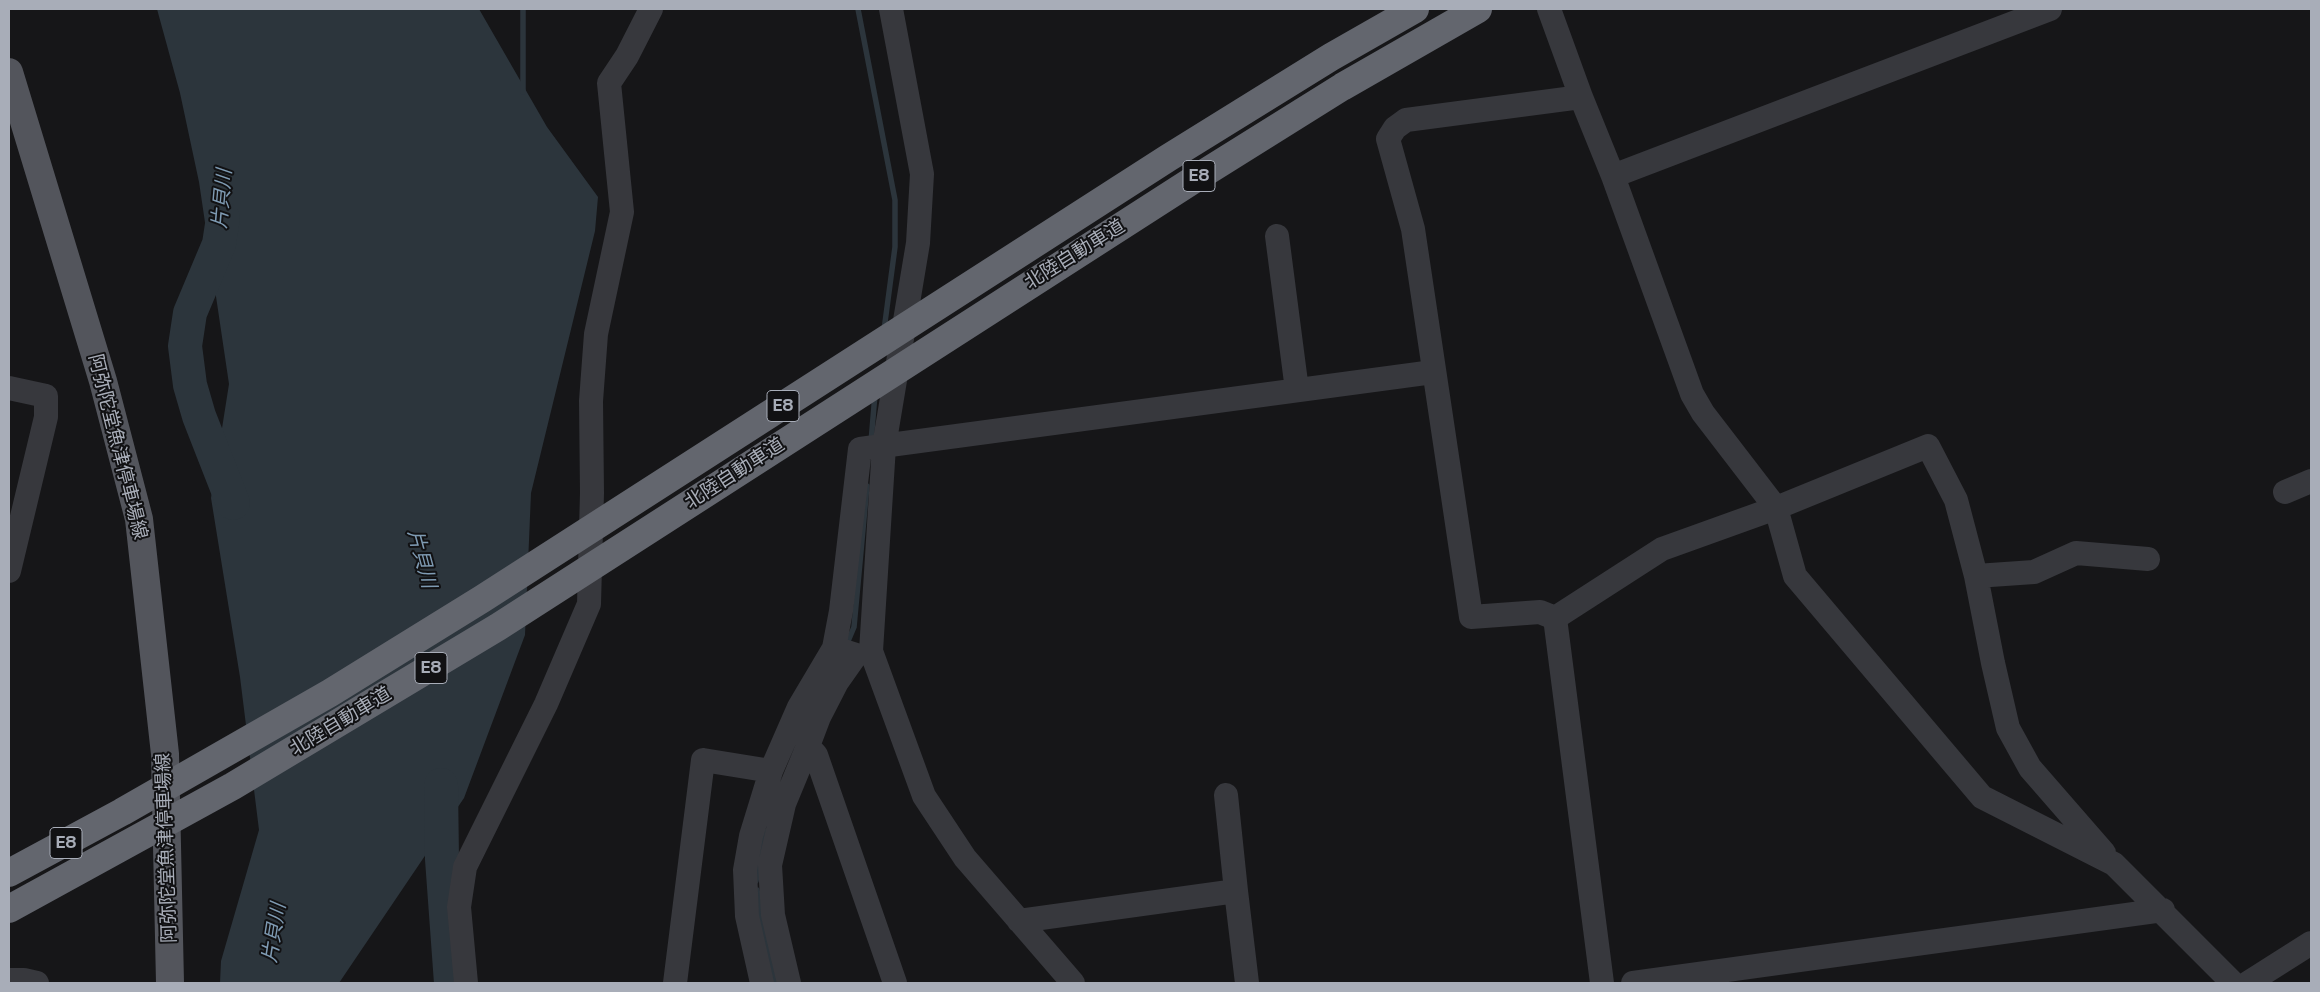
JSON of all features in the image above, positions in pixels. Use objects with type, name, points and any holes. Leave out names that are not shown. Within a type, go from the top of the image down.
[{"type":"highway","name":"北陸自動車道","points":[[9,873],[122,812],[330,693],[482,599],[1168,158],[1323,62],[1415,9]]},
{"type":"highway","name":"北陸自動車道","points":[[9,909],[233,786],[397,689],[498,627],[924,351],[1342,87],[1478,9]]},
{"type":"main road","name":"阿弥陀堂魚津停車場線","points":[[9,72],[103,380],[139,519],[165,754],[170,983]]},
{"type":"street","points":[[466,983],[459,906],[465,868],[546,704],[589,604],[592,391],[596,334],[622,212],[609,83],[627,56],[651,9]]},
{"type":"street","points":[[789,983],[772,915],[770,865],[784,804],[819,717],[854,651],[884,446],[918,243],[922,174],[891,9]]},
{"type":"street","points":[[1549,9],[1581,98],[1613,176],[1692,394],[1704,414],[1776,508],[1795,576],[1982,797],[2114,864]]},
{"type":"street","points":[[1613,176],[2050,9]]},
{"type":"street","points":[[1555,618],[1540,612],[1471,617],[1413,229],[1388,139],[1395,128],[1406,120],[1581,98]]},
{"type":"street","points":[[1277,236],[1297,390]]},
{"type":"street","points":[[1073,983],[964,858],[924,796],[854,651],[840,611],[860,448],[1433,372]]},
{"type":"street","points":[[9,388],[46,396],[46,417],[9,571]]},
{"type":"street","points":[[1555,618],[1662,549],[1776,508],[1928,446],[1956,500],[1976,576],[2008,728],[2030,768],[2114,864],[2163,910],[2233,983]]},
{"type":"street","points":[[2285,492],[2311,481]]},
{"type":"street","points":[[1976,576],[2034,572],[2076,553],[2148,559]]},
{"type":"street","points":[[1555,618],[1602,983]]},
{"type":"street","points":[[762,983],[747,916],[745,870],[751,836],[771,771],[799,707],[854,651]]},
{"type":"street","points":[[808,746],[816,755],[895,983]]},
{"type":"street","points":[[675,983],[703,760],[771,771]]},
{"type":"street","points":[[1226,795],[1247,983]]},
{"type":"street","points":[[1019,921],[1236,891]]},
{"type":"street","points":[[1633,983],[2163,910]]},
{"type":"street","points":[[2248,983],[2311,943]]},
{"type":"street","points":[[9,980],[24,980],[36,983]]},
{"type":"water","points":[[157,9],[479,9],[547,127],[598,197],[595,231],[531,493],[525,635],[464,798],[339,983],[220,983],[221,961],[259,830],[240,677],[211,498],[229,384],[199,182],[180,93]]},
{"type":"waterway","points":[[523,9],[523,92]]},
{"type":"waterway","points":[[858,9],[895,200],[895,247],[884,330]]},
{"type":"waterway","name":"片貝川","points":[[223,218],[219,244],[190,313],[185,346],[190,385],[199,416],[233,503]]},
{"type":"waterway","points":[[871,442],[875,394]]},
{"type":"waterway","points":[[846,646],[854,627],[867,486]]},
{"type":"waterway","name":"片貝川","points":[[441,785],[442,859],[451,983]]},
{"type":"waterway","points":[[756,881],[766,831]]},
{"type":"waterway","points":[[757,890],[776,983]]}]
